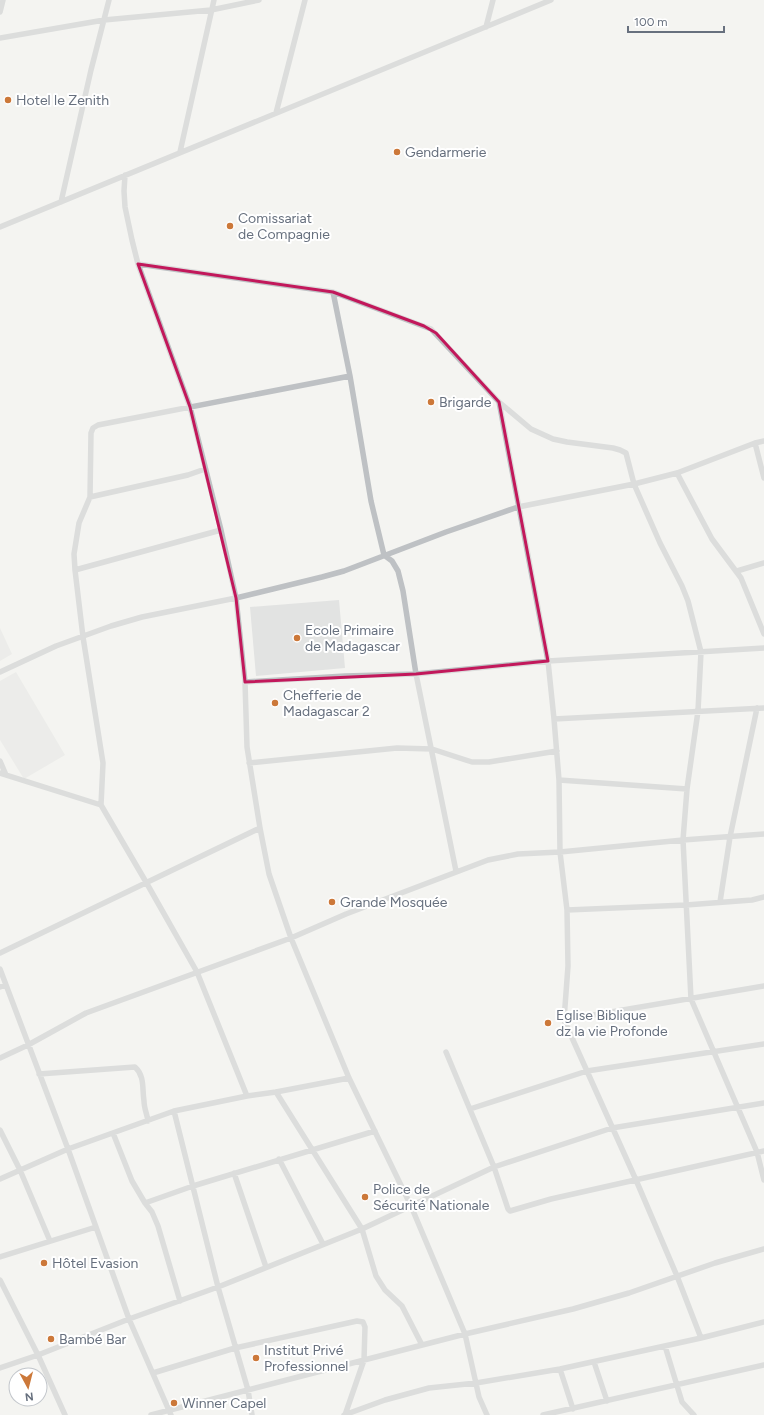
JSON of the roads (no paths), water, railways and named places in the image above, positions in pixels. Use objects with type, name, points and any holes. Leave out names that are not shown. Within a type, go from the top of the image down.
[{"type":"street","points":[[0,12],[3,0]]},
{"type":"street","points":[[61,202],[109,0]]},
{"type":"street","points":[[180,152],[214,0]]},
{"type":"street","points":[[0,38],[104,20],[211,10],[258,0]]},
{"type":"street","points":[[276,113],[305,0]]},
{"type":"street","points":[[486,27],[493,0]]},
{"type":"street","points":[[0,227],[551,0]]},
{"type":"street","points":[[126,175],[124,191],[125,207],[138,264],[190,407],[221,530],[236,598],[245,682],[247,747],[269,874],[291,938],[349,1078],[412,1206],[465,1334],[481,1404],[487,1415]]},
{"type":"street","points":[[138,264],[333,292],[431,329],[499,402],[531,429],[553,439],[620,450],[626,453],[634,484],[688,601],[701,652],[698,711],[683,840],[691,999],[739,1107],[757,1152],[764,1180]]},
{"type":"street","points":[[333,292],[350,376],[371,501],[384,556],[392,561],[398,571],[403,591],[416,674],[456,871]]},
{"type":"street","points":[[247,1096],[197,972],[101,805],[103,763],[82,637],[74,554],[80,523],[90,497],[91,433],[93,428],[98,425],[350,376]]},
{"type":"street","points":[[499,402],[548,661],[557,750],[560,852],[566,910],[568,966],[564,1020],[636,1180],[677,1276],[701,1338]]},
{"type":"street","points":[[0,672],[43,652],[111,626],[142,617],[236,598],[344,571],[518,507],[634,484],[676,473],[764,440]]},
{"type":"street","points":[[755,443],[764,478]]},
{"type":"street","points":[[90,497],[188,475],[205,469]]},
{"type":"street","points":[[676,473],[712,539],[741,578],[764,634]]},
{"type":"street","points":[[75,570],[221,530]]},
{"type":"street","points":[[737,571],[764,563]]},
{"type":"street","points":[[245,682],[345,676],[416,674],[548,661],[764,648]]},
{"type":"street","points":[[720,902],[730,837],[757,708]]},
{"type":"street","points":[[554,719],[764,708]]},
{"type":"street","points":[[249,763],[397,748],[432,749],[472,762],[489,762],[557,750]]},
{"type":"street","points":[[0,761],[6,775]]},
{"type":"street","points":[[0,774],[101,805]]},
{"type":"street","points":[[559,780],[688,789]]},
{"type":"street","points":[[0,953],[260,828]]},
{"type":"street","points":[[0,1058],[28,1045],[86,1013],[291,938],[346,914],[488,860],[518,854],[560,852],[764,834]]},
{"type":"street","points":[[566,910],[686,905],[752,900],[764,897]]},
{"type":"street","points":[[0,969],[3,986],[28,1045],[68,1149],[130,1319],[170,1412]]},
{"type":"street","points":[[564,1020],[764,986]]},
{"type":"street","points":[[470,1109],[587,1071],[764,1044]]},
{"type":"street","points":[[446,1052],[494,1167],[510,1211],[551,1199],[764,1151]]},
{"type":"street","points":[[39,1074],[135,1067],[138,1070],[143,1083],[144,1102],[148,1121]]},
{"type":"street","points":[[0,1179],[68,1149],[174,1111],[247,1096],[349,1078]]},
{"type":"street","points":[[276,1092],[362,1229],[376,1276],[385,1290],[402,1306],[413,1331],[422,1345]]},
{"type":"street","points":[[0,1368],[218,1287],[362,1229],[494,1167],[612,1128],[764,1103]]},
{"type":"street","points":[[174,1111],[218,1287],[248,1390],[252,1415]]},
{"type":"street","points":[[0,1130],[20,1170],[50,1241]]},
{"type":"street","points":[[145,1203],[234,1173],[375,1131]]},
{"type":"street","points":[[113,1133],[132,1181],[152,1212],[158,1226],[180,1301]]},
{"type":"street","points":[[280,1159],[323,1244]]},
{"type":"street","points":[[234,1173],[266,1267]]},
{"type":"street","points":[[0,1257],[96,1227]]},
{"type":"street","points":[[151,1415],[170,1412],[248,1390],[465,1334],[573,1309],[629,1293],[715,1263],[764,1249]]},
{"type":"street","points":[[0,1280],[66,1415]]},
{"type":"street","points":[[153,1374],[235,1348],[357,1321],[363,1322],[364,1360],[344,1415]]},
{"type":"street","points":[[344,1415],[385,1400],[429,1388],[476,1383],[560,1369],[701,1338],[764,1322]]},
{"type":"street","points":[[665,1346],[682,1402],[694,1415]]},
{"type":"street","points":[[594,1362],[607,1401]]},
{"type":"street","points":[[543,1415],[764,1365]]},
{"type":"street","points":[[560,1369],[573,1409]]},
{"type":"place","name":"Hotel le Zenith","points":[[8,100]]},
{"type":"place","name":"Gendarmerie","points":[[397,152]]},
{"type":"place","name":"Comissariat de Compagnie","points":[[230,226]]},
{"type":"place","name":"Brigarde","points":[[431,402]]},
{"type":"place","name":"Ecole Primaire de Madagascar","points":[[297,638]]},
{"type":"place","name":"Chefferie de Madagascar 2","points":[[275,703]]},
{"type":"place","name":"Grande Mosquée","points":[[332,902]]},
{"type":"place","name":"Eglise Biblique dz la vie Profonde","points":[[548,1023]]},
{"type":"place","name":"Police de Sécurité Nationale","points":[[365,1197]]},
{"type":"place","name":"Hôtel Evasion","points":[[44,1263]]},
{"type":"place","name":"Bambé Bar","points":[[51,1339]]},
{"type":"place","name":"Institut Privé Professionnel","points":[[256,1358]]},
{"type":"place","name":"Winner Capel","points":[[174,1403]]}]
